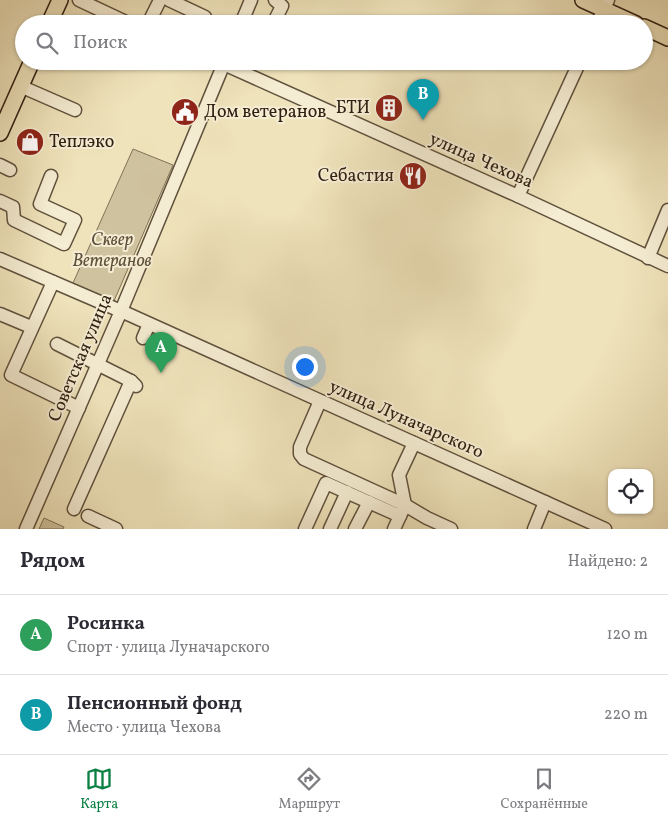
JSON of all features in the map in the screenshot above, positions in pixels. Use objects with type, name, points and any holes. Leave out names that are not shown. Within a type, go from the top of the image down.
[{"type":"main road","points":[[53,15],[60,0]]},
{"type":"main road","points":[[583,0],[606,5],[622,15]]},
{"type":"main road","points":[[653,31],[668,38]]},
{"type":"main road","points":[[0,133],[28,70]]},
{"type":"street","points":[[79,0],[111,15]]},
{"type":"street","points":[[152,15],[160,0]]},
{"type":"street","points":[[169,0],[201,15]]},
{"type":"street","points":[[245,15],[252,0]]},
{"type":"street","points":[[275,0],[282,6],[278,15]]},
{"type":"street","name":"Советская улица","points":[[26,529],[120,311],[219,70]]},
{"type":"street","name":"улица Чехова","points":[[240,70],[668,266]]},
{"type":"street","points":[[518,196],[576,70]]},
{"type":"street","points":[[20,86],[75,110]]},
{"type":"street","points":[[0,201],[13,207],[14,220],[64,244],[75,220],[40,204],[51,176]]},
{"type":"street","points":[[648,258],[655,229],[668,210]]},
{"type":"street","name":"улица Луначарского","points":[[0,259],[605,529]]},
{"type":"street","points":[[53,282],[11,375],[79,408]]},
{"type":"street","points":[[0,314],[32,327]]},
{"type":"street","points":[[143,338],[149,324]]},
{"type":"street","points":[[57,344],[134,384],[74,510]]},
{"type":"street","points":[[320,401],[300,447],[300,454],[304,458],[403,510],[424,524],[450,529]]},
{"type":"street","points":[[394,529],[403,510],[399,475],[414,443]]},
{"type":"street","points":[[305,529],[326,483],[321,466]]},
{"type":"street","points":[[326,483],[369,502],[403,510]]},
{"type":"street","points":[[330,529],[347,492]]},
{"type":"street","points":[[355,529],[369,502]]},
{"type":"street","points":[[534,529],[546,502]]},
{"type":"street","points":[[88,516],[116,529]]},
{"type":"green space","name":"Сквер Ветеранов","points":[[133,149],[173,165],[114,301],[73,283]]},
{"type":"green space","points":[[44,518],[64,527],[63,529],[39,529]]},
{"type":"place","name":"БТИ","points":[[389,108]]},
{"type":"place","name":"Дом ветеранов","points":[[185,112]]},
{"type":"place","name":"Пенсионный фонд","points":[[423,120]]},
{"type":"place","name":"Теплэко","points":[[30,142]]},
{"type":"place","name":"Себастия","points":[[413,176]]},
{"type":"place","name":"Росинка","points":[[161,373]]}]
